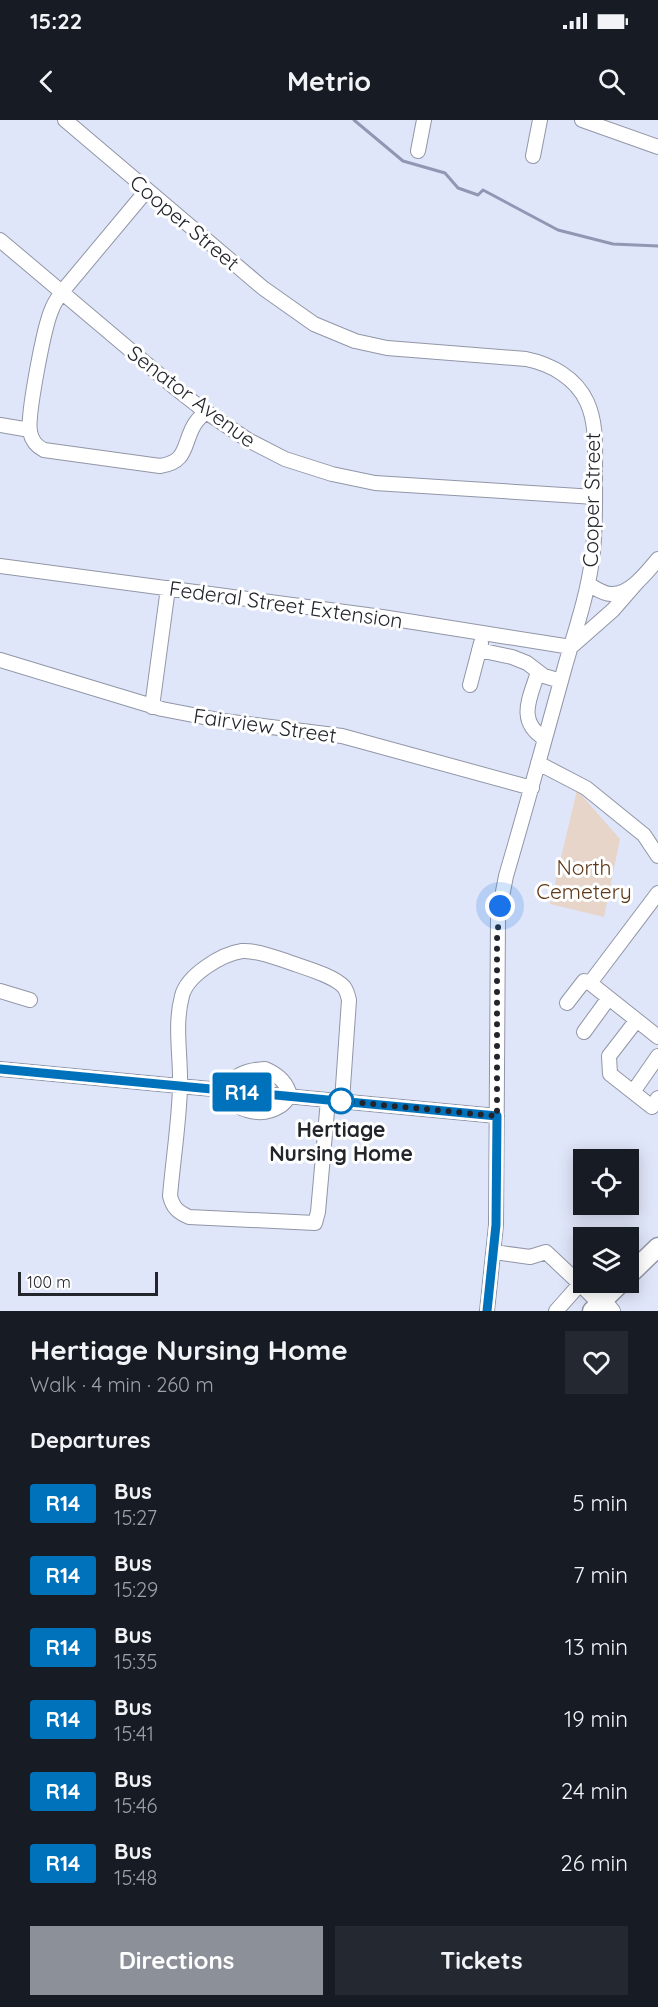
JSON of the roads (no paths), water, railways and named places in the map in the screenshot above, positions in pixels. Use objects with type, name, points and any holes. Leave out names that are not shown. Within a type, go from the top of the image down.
[{"type":"main road","points":[[639,1265],[658,1247]]},
{"type":"main road","points":[[602,1306],[612,1293]]},
{"type":"street","name":"Cooper Street","points":[[64,120],[271,294],[302,317],[324,329],[376,346],[526,359],[545,364],[561,373],[581,393],[591,415],[595,447],[595,497],[594,550],[588,584],[506,876],[497,928],[494,1252],[487,1311]]},
{"type":"street","points":[[418,151],[424,120]]},
{"type":"street","points":[[533,156],[540,120]]},
{"type":"street","points":[[582,120],[658,147]]},
{"type":"street","points":[[147,190],[61,292],[52,308],[30,412],[30,430],[34,443],[44,450],[160,466],[172,463],[183,454],[193,426],[206,411]]},
{"type":"street","name":"Senator Avenue","points":[[0,240],[206,411],[238,434],[273,453],[308,467],[352,479],[408,486],[595,497]]},
{"type":"street","points":[[0,424],[30,430]]},
{"type":"street","points":[[571,647],[613,610],[658,559]]},
{"type":"street","name":"Federal Street Extension","points":[[0,566],[168,588],[571,647]]},
{"type":"street","points":[[588,584],[613,594],[628,588],[640,579]]},
{"type":"street","points":[[152,707],[168,588]]},
{"type":"street","points":[[470,685],[483,633]]},
{"type":"street","points":[[479,650],[512,657],[527,663],[544,676],[561,681]]},
{"type":"street","name":"Fairview Street","points":[[0,660],[152,707],[216,720],[342,736],[532,788]]},
{"type":"street","points":[[538,672],[527,708],[527,717],[536,733],[545,739]]},
{"type":"street","points":[[538,763],[586,788],[644,835],[658,856]]},
{"type":"street","points":[[590,983],[658,893]]},
{"type":"street","points":[[328,1100],[318,1212],[315,1223],[189,1217],[178,1212],[172,1204],[170,1196],[180,1086],[177,1039],[182,996],[185,988],[195,976],[210,964],[227,955],[244,951],[260,953],[330,978],[343,987],[349,1000],[342,1101]]},
{"type":"street","points":[[567,1003],[584,981],[590,983],[658,1037]]},
{"type":"street","points":[[0,992],[30,1000]]},
{"type":"street","points":[[584,1032],[608,999]]},
{"type":"street","points":[[636,1021],[609,1056],[610,1074],[652,1107],[658,1098]]},
{"type":"street","points":[[633,1092],[658,1056]]},
{"type":"street","points":[[0,1069],[497,1116]]},
{"type":"street","points":[[223,1090],[229,1081],[242,1073],[265,1069],[280,1078],[289,1090],[290,1096]]},
{"type":"street","points":[[223,1090],[227,1099],[237,1107],[252,1112],[268,1112],[280,1106],[290,1096]]},
{"type":"street","points":[[494,1252],[530,1257],[546,1252],[573,1277]]},
{"type":"street","points":[[556,1311],[573,1292]]},
{"type":"street","points":[[589,1293],[602,1306]]},
{"type":"waterway","points":[[354,120],[403,161],[445,173],[458,188],[478,195],[483,190],[558,230],[613,244],[658,246]]},
{"type":"place","name":"Hertiage Nursing Home","points":[[341,1101]]},
{"type":"park label","name":"North Cemetery","points":[[584,879]]}]
